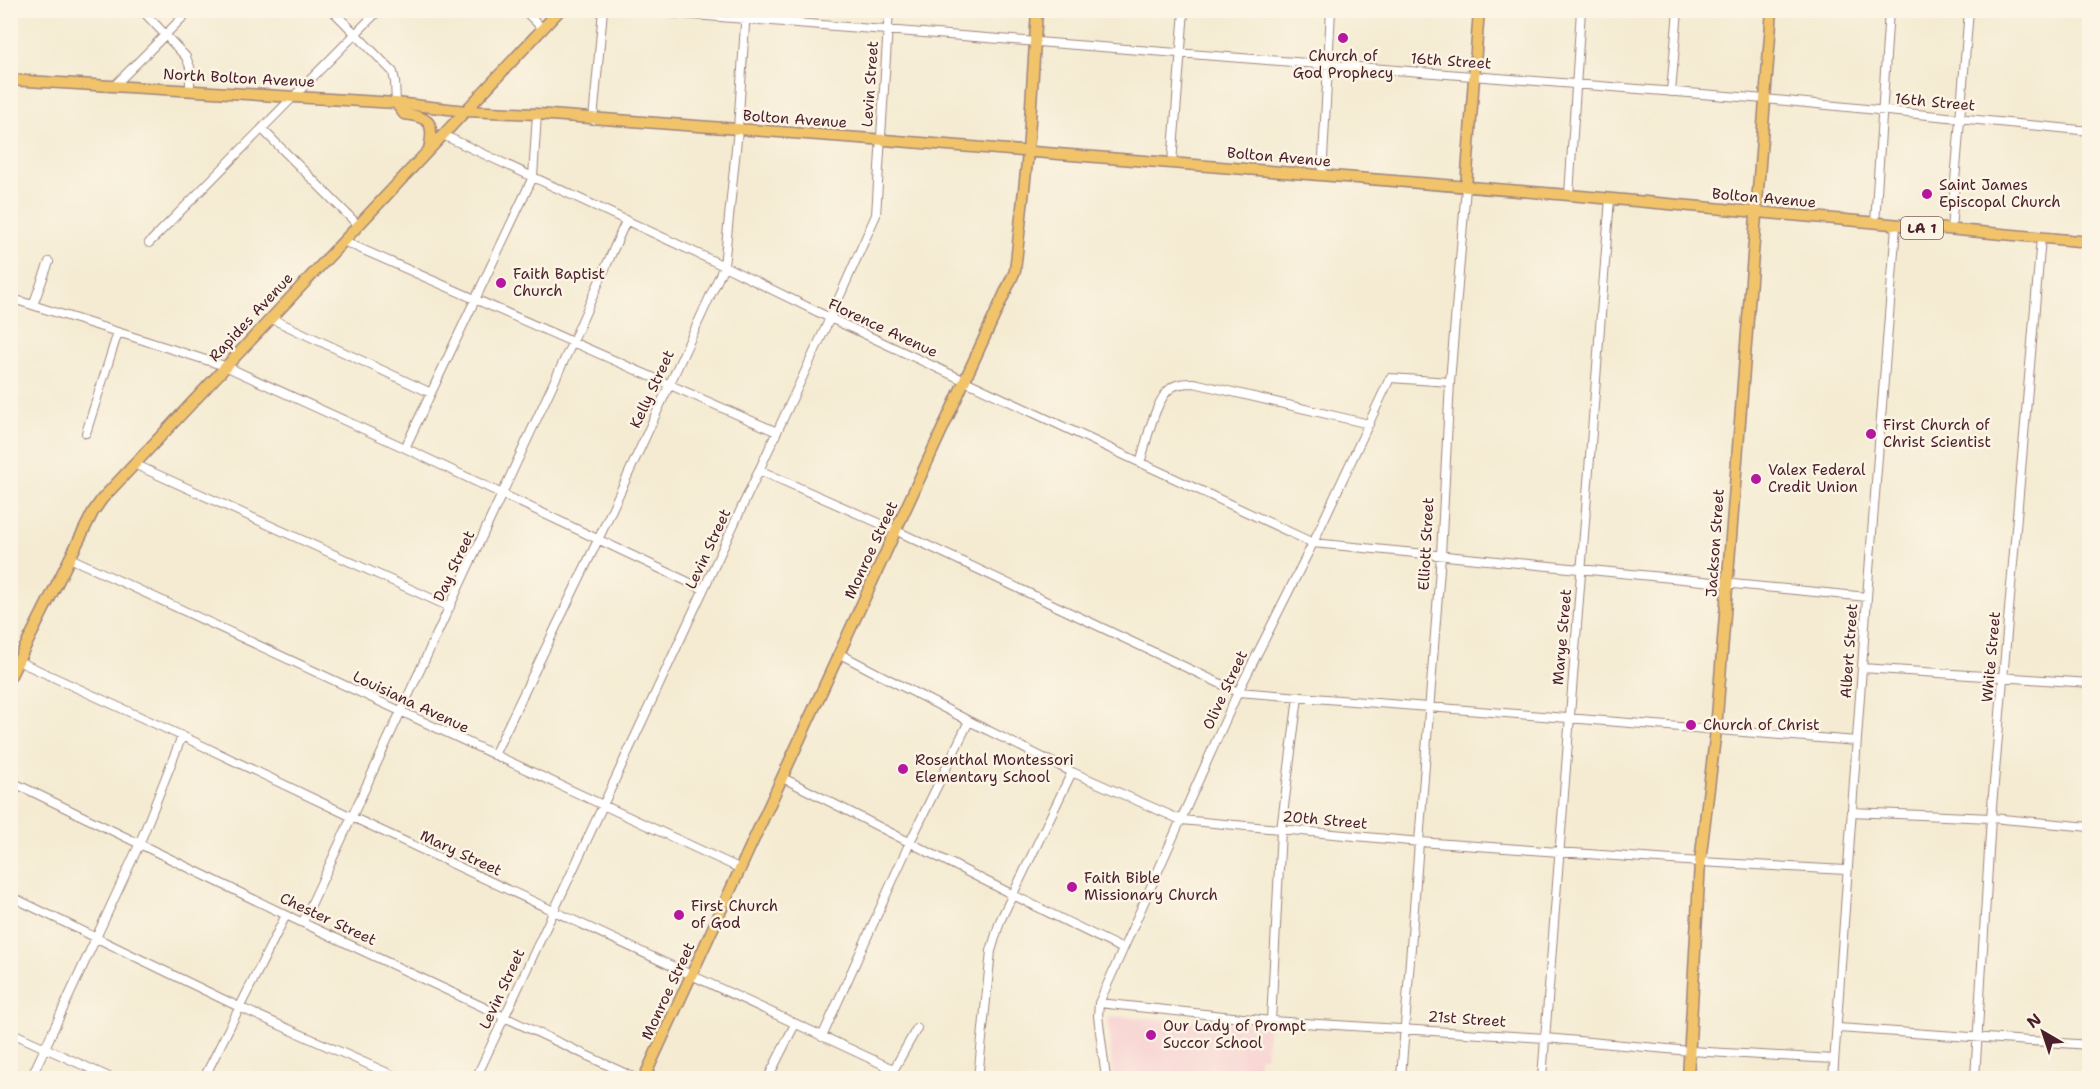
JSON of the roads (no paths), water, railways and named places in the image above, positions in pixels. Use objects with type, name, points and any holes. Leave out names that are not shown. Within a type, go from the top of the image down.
[{"type":"main road","name":"Rapides Avenue","points":[[10,677],[97,505],[560,10]]},
{"type":"main road","name":"Monroe Street","points":[[644,1078],[1015,271],[1028,153],[1037,10]]},
{"type":"main road","name":"Elliott Street","points":[[1466,187],[1479,10]]},
{"type":"main road","name":"Jackson Street","points":[[1688,1078],[1700,862],[1716,730],[1772,10]]},
{"type":"main road","name":"North Bolton Avenue","points":[[10,80],[396,103],[466,111]]},
{"type":"main road","points":[[396,103],[404,114],[420,116],[432,127],[433,133],[428,151]]},
{"type":"main road","name":"Bolton Avenue","points":[[466,111],[738,129],[1610,198],[2090,242]]},
{"type":"street","points":[[142,10],[186,57],[189,62],[190,90]]},
{"type":"street","points":[[114,86],[190,10]]},
{"type":"street","points":[[332,10],[393,72],[396,103]]},
{"type":"street","points":[[149,243],[379,10]]},
{"type":"street","points":[[524,10],[542,28]]},
{"type":"street","points":[[592,120],[603,10]]},
{"type":"street","name":"16th Street","points":[[630,10],[745,15],[887,31],[1765,99],[2090,131]]},
{"type":"street","name":"Levin Street","points":[[476,1078],[830,318],[876,214],[889,10]]},
{"type":"street","points":[[1172,163],[1184,10]]},
{"type":"street","points":[[1322,176],[1331,10]]},
{"type":"street","points":[[1569,195],[1581,10]]},
{"type":"street","points":[[1671,92],[1678,10]]},
{"type":"street","points":[[1875,223],[1889,10]]},
{"type":"street","points":[[1950,230],[1969,10]]},
{"type":"street","name":"Kelly Street","points":[[494,755],[598,540],[724,266],[738,129],[745,15]]},
{"type":"street","points":[[405,448],[533,177],[537,114]]},
{"type":"street","points":[[261,129],[358,225]]},
{"type":"street","name":"Florence Avenue","points":[[443,135],[1313,543],[1867,597]]},
{"type":"street","name":"Elliott Street","points":[[1401,1078],[1430,707],[1450,382],[1466,187]]},
{"type":"street","name":"Marye Street","points":[[1542,1078],[1568,718],[1582,569],[1610,198]]},
{"type":"street","name":"Day Street","points":[[303,922],[573,341],[626,221]]},
{"type":"street","name":"Albert Street","points":[[1833,1078],[1838,1028],[1846,870],[1896,226]]},
{"type":"street","name":"White Street","points":[[1975,1078],[2002,676],[2041,238]]},
{"type":"street","points":[[343,241],[777,432]]},
{"type":"street","points":[[33,305],[49,262]]},
{"type":"street","points":[[10,298],[225,366],[704,589]]},
{"type":"street","points":[[270,318],[430,393]]},
{"type":"street","points":[[86,433],[118,332]]},
{"type":"street","name":"Olive Street","points":[[1106,1078],[1098,1016],[1099,1003],[1238,692],[1313,543],[1390,378],[1450,382]]},
{"type":"street","points":[[1140,463],[1161,399],[1171,388],[1181,383],[1194,383],[1369,424]]},
{"type":"street","points":[[134,464],[450,607]]},
{"type":"street","points":[[759,470],[897,531],[1238,692],[1857,741]]},
{"type":"street","name":"Louisiana Avenue","points":[[70,558],[741,869]]},
{"type":"street","name":"20th Street","points":[[840,654],[1072,772],[1181,820],[1420,842],[1846,870]]},
{"type":"street","name":"Mary Street","points":[[18,662],[182,736],[893,1070]]},
{"type":"street","points":[[1862,668],[2090,683]]},
{"type":"street","points":[[1271,1021],[1281,830],[1299,697]]},
{"type":"street","points":[[822,1036],[910,842],[969,721]]},
{"type":"street","points":[[30,1078],[46,1048],[139,844],[182,736]]},
{"type":"street","points":[[978,1078],[992,951],[1000,921],[1072,772]]},
{"type":"street","points":[[783,778],[1012,896],[1123,949]]},
{"type":"street","name":"Chester Street","points":[[10,781],[286,915],[635,1078]]},
{"type":"street","points":[[1851,812],[1991,818],[2090,827]]},
{"type":"street","points":[[10,896],[239,1007],[399,1078]]},
{"type":"street","points":[[204,1078],[286,915]]},
{"type":"street","name":"21st Street","points":[[1099,1003],[1271,1021],[1834,1059]]},
{"type":"street","points":[[768,1078],[795,1024]]},
{"type":"street","points":[[888,1078],[917,1028]]},
{"type":"street","points":[[1838,1028],[1977,1036],[2090,1046]]},
{"type":"street","points":[[10,1032],[111,1078]]},
{"type":"place","name":"Church of God Prophecy","points":[[1343,38]]},
{"type":"place","name":"Saint James Episcopal Church","points":[[1927,194]]},
{"type":"place","name":"Faith Baptist Church","points":[[501,283]]},
{"type":"place","name":"First Church of Christ Scientist","points":[[1871,434]]},
{"type":"place","name":"Valex Federal Credit Union","points":[[1756,479]]},
{"type":"place","name":"Church of Christ","points":[[1691,725]]},
{"type":"place","name":"Rosenthal Montessori Elementary School","points":[[903,769]]},
{"type":"place","name":"Faith Bible Missionary Church","points":[[1072,887]]},
{"type":"place","name":"First Church of God","points":[[679,915]]},
{"type":"place","name":"Our Lady of Prompt Succor School","points":[[1151,1035]]}]
